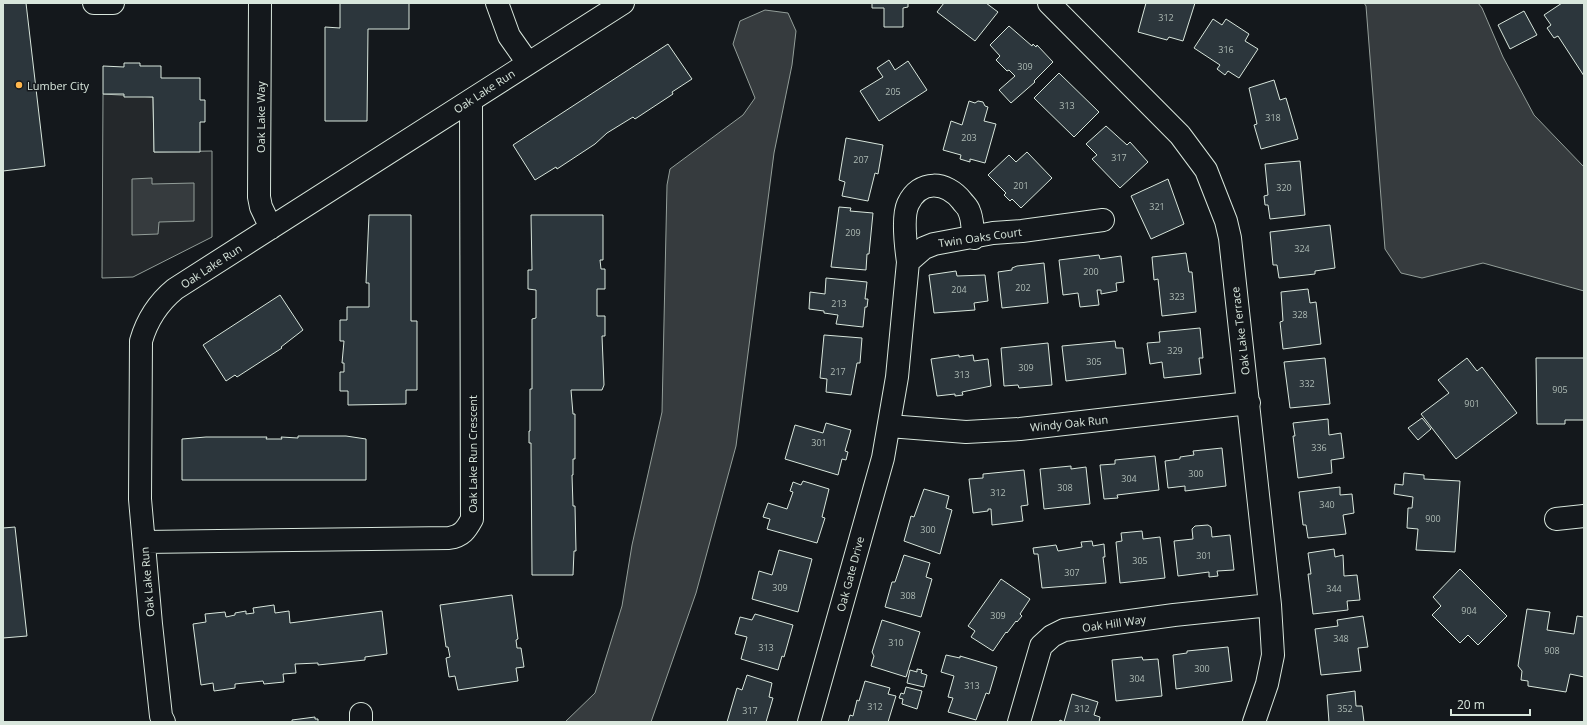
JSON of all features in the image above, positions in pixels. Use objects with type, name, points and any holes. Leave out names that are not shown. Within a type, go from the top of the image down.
[{"type":"street","points":[[94,3],[113,3]]},
{"type":"street","name":"Oak Lake Way","points":[[260,3],[259,197],[261,207],[271,228]]},
{"type":"street","points":[[497,3],[509,36],[528,63]]},
{"type":"street","name":"Oak Lake Run","points":[[164,722],[161,716],[140,499],[140,417],[141,341],[145,328],[164,298],[175,289],[623,3]]},
{"type":"street","name":"Oak Lake Terrace","points":[[1049,3],[1180,135],[1206,170],[1226,221],[1230,238],[1249,403],[1270,605],[1273,655],[1267,684],[1254,722]]},
{"type":"street","name":"Oak Lake Run Crescent","points":[[144,542],[449,538],[458,536],[465,531],[472,518],[471,100]]},
{"type":"street","points":[[889,426],[897,377],[908,262],[905,235],[908,205],[917,191],[934,184],[945,187],[959,197],[969,210],[974,238]]},
{"type":"street","name":"Twin Oaks Court","points":[[908,262],[924,248],[934,244],[974,238],[993,233],[1022,231],[1103,220]]},
{"type":"street","name":"Windy Oak Run","points":[[889,426],[966,432],[1005,430],[1249,403]]},
{"type":"street","name":"Oak Gate Drive","points":[[809,722],[882,458],[889,426]]},
{"type":"street","points":[[1556,519],[1584,516]]},
{"type":"street","name":"Oak Hill Way","points":[[1019,722],[1041,646],[1052,636],[1064,630],[1174,615],[1270,605]]},
{"type":"shaded area","points":[[1364,3],[1478,3],[1482,8],[1503,57],[1534,115],[1584,167],[1584,291],[1483,263],[1422,278],[1401,273],[1385,249],[1366,6]]},
{"type":"shaded area","points":[[765,10],[788,13],[796,31],[792,65],[774,153],[736,446],[696,593],[651,722],[565,722],[595,693],[622,606],[632,545],[662,412],[667,185],[670,169],[743,115],[755,98],[733,44],[740,21]]},
{"type":"shaded area","points":[[103,94],[153,97],[154,152],[212,151],[212,237],[133,277],[102,278]]},
{"type":"shaded area","points":[[152,178],[152,184],[194,183],[194,221],[159,222],[158,234],[132,235],[132,179]]},
{"type":"building","name":"Lumber City","points":[[3,3],[26,3],[45,166],[3,171]]},
{"type":"building","points":[[340,3],[409,3],[409,29],[368,29],[367,121],[325,121],[325,27],[340,28]]},
{"type":"building","points":[[872,3],[908,3],[908,7],[903,8],[903,27],[884,27],[884,8],[872,8]]},
{"type":"building","points":[[944,3],[986,3],[998,12],[975,41],[937,12]]},
{"type":"building","points":[[1146,3],[1195,3],[1183,41],[1169,37],[1167,40],[1138,32]]},
{"type":"building","points":[[1562,3],[1584,3],[1584,76],[1558,36],[1554,38],[1547,28],[1551,25],[1544,15]]},
{"type":"building","points":[[1524,11],[1537,35],[1510,49],[1498,25]]},
{"type":"building","points":[[1213,19],[1222,25],[1226,19],[1249,34],[1245,41],[1258,49],[1239,78],[1228,71],[1225,75],[1217,69],[1220,65],[1194,48]]},
{"type":"building","points":[[1009,26],[1032,46],[1033,44],[1036,47],[1037,45],[1053,62],[1034,81],[1035,82],[1011,103],[999,90],[1015,76],[1009,70],[1007,71],[996,60],[1000,56],[990,45]]},
{"type":"building","points":[[668,44],[692,79],[672,92],[673,94],[635,119],[633,117],[607,133],[595,144],[557,169],[556,167],[535,180],[513,145]]},
{"type":"building","points":[[889,60],[895,70],[908,61],[927,90],[879,121],[860,91],[883,77],[877,68]]},
{"type":"building","points":[[124,63],[140,63],[140,66],[161,66],[161,78],[200,78],[200,100],[205,100],[205,122],[200,122],[200,152],[154,152],[153,97],[124,97],[124,94],[103,94],[103,66],[124,67]]},
{"type":"building","points":[[1059,73],[1099,112],[1074,137],[1034,98]]},
{"type":"building","points":[[1274,80],[1280,100],[1286,98],[1298,139],[1261,149],[1254,125],[1257,124],[1249,88]]},
{"type":"building","points":[[969,101],[975,103],[978,101],[983,102],[985,106],[988,107],[984,121],[996,124],[985,163],[970,159],[970,162],[960,159],[961,155],[943,150],[951,121],[962,125]]},
{"type":"building","points":[[1106,126],[1127,145],[1130,142],[1148,162],[1120,188],[1092,159],[1097,155],[1086,144]]},
{"type":"building","points":[[846,138],[883,145],[878,174],[875,173],[868,201],[842,196],[845,182],[839,180]]},
{"type":"building","points":[[1027,152],[1052,178],[1021,208],[1012,199],[1010,201],[1004,195],[1006,193],[988,175],[1009,155],[1016,162]]},
{"type":"building","points":[[1300,161],[1305,215],[1270,219],[1268,205],[1265,205],[1264,196],[1268,195],[1265,164]]},
{"type":"building","points":[[1168,179],[1184,224],[1151,239],[1131,196]]},
{"type":"building","points":[[839,207],[851,208],[850,211],[873,213],[866,270],[831,267]]},
{"type":"building","points":[[369,215],[411,215],[411,321],[417,321],[417,390],[406,390],[406,404],[348,405],[348,391],[340,391],[340,372],[344,372],[344,363],[342,363],[344,341],[340,341],[340,320],[347,320],[347,307],[369,307],[369,283],[366,283]]},
{"type":"building","points":[[531,215],[603,215],[603,260],[600,260],[601,269],[605,269],[605,289],[597,289],[597,316],[605,316],[605,336],[602,336],[604,385],[602,390],[571,390],[573,414],[575,414],[575,459],[573,459],[572,475],[573,506],[575,506],[576,551],[574,551],[573,575],[532,575],[531,443],[529,443],[529,431],[530,389],[532,389],[532,319],[536,318],[536,290],[528,289],[528,270],[532,270]]},
{"type":"building","points":[[1330,225],[1335,268],[1315,271],[1315,274],[1279,278],[1277,265],[1273,265],[1270,232]]},
{"type":"building","points":[[1186,253],[1189,272],[1192,272],[1196,312],[1162,316],[1158,279],[1154,280],[1152,257]]},
{"type":"building","points":[[1099,255],[1100,259],[1121,256],[1124,282],[1116,283],[1117,291],[1101,294],[1101,290],[1097,290],[1099,305],[1080,307],[1078,293],[1063,295],[1059,260]]},
{"type":"building","points":[[1044,263],[1048,303],[1002,308],[998,272],[1012,270],[1012,268],[1017,266]]},
{"type":"building","points":[[956,271],[957,276],[985,275],[988,301],[974,303],[975,310],[934,313],[929,275]]},
{"type":"building","points":[[826,278],[867,282],[865,299],[868,299],[867,307],[865,307],[863,327],[836,324],[838,315],[809,309],[810,292],[825,294]]},
{"type":"building","points":[[1308,289],[1310,303],[1316,302],[1321,344],[1283,349],[1280,322],[1283,321],[1281,292]]},
{"type":"building","points":[[280,295],[303,330],[281,347],[282,348],[237,377],[235,375],[226,381],[203,345]]},
{"type":"building","points":[[1200,328],[1203,358],[1199,358],[1201,374],[1164,378],[1162,362],[1150,364],[1147,343],[1160,342],[1159,332]]},
{"type":"building","points":[[824,335],[862,338],[860,363],[857,363],[851,395],[826,392],[827,379],[820,378]]},
{"type":"building","points":[[1115,341],[1116,348],[1123,348],[1126,374],[1066,381],[1062,346]]},
{"type":"building","points":[[1048,343],[1052,385],[1019,388],[1018,385],[1004,386],[1001,348]]},
{"type":"building","points":[[959,355],[959,357],[973,355],[974,361],[988,359],[991,386],[962,392],[963,395],[955,396],[955,394],[937,396],[931,359]]},
{"type":"building","points":[[1325,358],[1330,404],[1290,408],[1284,362]]},
{"type":"building","points":[[1467,358],[1477,371],[1482,367],[1517,413],[1456,459],[1421,414],[1449,393],[1438,380]]},
{"type":"building","points":[[1536,358],[1584,358],[1584,420],[1565,420],[1565,424],[1537,424]]},
{"type":"building","points":[[1422,418],[1431,429],[1418,440],[1408,428]]},
{"type":"building","points":[[1328,419],[1329,435],[1341,433],[1344,458],[1331,460],[1332,473],[1298,478],[1293,423]]},
{"type":"building","points":[[826,423],[851,430],[845,451],[848,452],[846,460],[842,459],[838,475],[785,459],[795,425],[823,433]]},
{"type":"building","points":[[298,436],[346,436],[366,439],[366,480],[182,480],[182,439],[206,437],[267,437],[266,439],[282,439],[281,437],[298,438]]},
{"type":"building","points":[[1222,448],[1226,486],[1185,491],[1185,486],[1168,488],[1165,461],[1194,455],[1193,451]]},
{"type":"building","points":[[1155,456],[1159,490],[1117,495],[1118,498],[1104,499],[1100,465],[1115,464],[1115,460]]},
{"type":"building","points":[[1071,466],[1071,469],[1086,467],[1090,504],[1044,509],[1040,469]]},
{"type":"building","points":[[1024,470],[1028,505],[1021,506],[1023,521],[992,525],[991,509],[988,509],[988,511],[973,513],[969,479],[983,478],[983,474]]},
{"type":"building","points":[[1404,473],[1424,475],[1424,479],[1460,481],[1455,552],[1416,550],[1418,529],[1407,528],[1408,508],[1412,508],[1413,497],[1394,494],[1395,484],[1403,485]]},
{"type":"building","points":[[803,481],[829,489],[822,517],[825,518],[817,543],[767,529],[770,519],[763,517],[768,503],[787,509],[793,492],[790,491],[793,482],[801,485]]},
{"type":"building","points":[[1340,487],[1340,495],[1352,494],[1354,513],[1343,515],[1346,534],[1308,538],[1306,525],[1303,525],[1299,492]]},
{"type":"building","points":[[924,489],[949,496],[946,508],[952,510],[940,554],[904,541],[911,516],[914,517]]},
{"type":"building","points":[[1208,525],[1211,527],[1212,537],[1230,535],[1234,570],[1217,571],[1218,576],[1209,577],[1209,572],[1178,576],[1174,541],[1193,539],[1192,529],[1195,526]]},
{"type":"building","points":[[15,527],[27,636],[3,638],[3,528]]},
{"type":"building","points":[[1142,531],[1143,539],[1160,537],[1165,578],[1120,583],[1116,542],[1122,541],[1121,533]]},
{"type":"building","points":[[1092,541],[1093,546],[1104,544],[1105,557],[1103,557],[1106,583],[1042,588],[1038,554],[1034,554],[1033,548],[1056,545],[1058,551],[1082,547],[1081,542]]},
{"type":"building","points":[[1334,549],[1335,557],[1343,555],[1344,576],[1357,575],[1360,600],[1347,601],[1348,610],[1313,614],[1308,574],[1311,574],[1308,553]]},
{"type":"building","points":[[779,550],[812,559],[798,612],[752,599],[759,571],[772,575]]},
{"type":"building","points":[[904,555],[930,563],[926,577],[932,579],[921,617],[885,607],[892,582],[895,582]]},
{"type":"building","points":[[1460,569],[1507,616],[1478,645],[1468,635],[1460,643],[1432,615],[1441,606],[1433,597]]},
{"type":"building","points":[[1001,579],[1030,599],[1020,614],[1022,616],[1007,633],[1006,632],[993,651],[971,637],[975,631],[968,626]]},
{"type":"building","points":[[512,595],[518,639],[516,640],[517,648],[521,648],[524,667],[516,668],[518,681],[458,690],[455,676],[449,677],[446,658],[450,657],[448,647],[446,647],[440,605]]},
{"type":"building","points":[[274,605],[275,613],[289,611],[290,623],[382,611],[387,654],[365,657],[365,660],[318,665],[318,663],[295,664],[296,673],[283,674],[284,682],[264,684],[263,681],[235,684],[235,688],[214,691],[213,683],[201,685],[193,624],[206,622],[205,614],[225,612],[226,617],[235,615],[235,613],[246,611],[246,614],[254,613],[253,608]]},
{"type":"building","points":[[1527,609],[1550,612],[1547,630],[1574,634],[1577,616],[1584,617],[1584,677],[1570,674],[1566,692],[1528,686],[1528,681],[1521,680],[1522,671],[1518,666]]},
{"type":"building","points":[[755,614],[793,625],[784,657],[782,656],[778,670],[741,659],[747,637],[735,634],[740,617],[752,620]]},
{"type":"building","points":[[1363,616],[1368,647],[1358,648],[1361,671],[1321,675],[1315,629],[1338,626],[1337,620]]},
{"type":"building","points":[[882,620],[920,632],[906,677],[871,666],[874,656],[872,652]]},
{"type":"building","points":[[1228,647],[1232,681],[1176,689],[1173,655],[1187,653],[1187,651]]},
{"type":"building","points":[[946,655],[960,658],[960,656],[997,667],[989,694],[986,693],[976,720],[948,712],[953,698],[948,697],[954,676],[941,672]]},
{"type":"building","points":[[1142,657],[1143,660],[1158,659],[1162,696],[1116,701],[1112,660]]},
{"type":"building","points":[[917,669],[922,670],[921,673],[927,675],[924,687],[907,683],[910,670],[917,672]]},
{"type":"building","points":[[747,675],[772,683],[769,697],[773,698],[766,722],[727,722],[737,688],[742,690]]},
{"type":"building","points":[[865,681],[890,688],[888,694],[896,696],[888,722],[848,722],[850,715],[853,716],[857,700],[859,701]]},
{"type":"building","points":[[906,687],[922,691],[917,709],[902,704],[903,699],[899,698],[901,693],[904,694]]},
{"type":"building","points":[[1355,691],[1356,706],[1362,706],[1364,722],[1329,722],[1327,695]]},
{"type":"building","points":[[1072,694],[1098,702],[1094,715],[1100,717],[1099,722],[1064,722]]},
{"type":"building","points":[[315,717],[315,719],[318,719],[318,722],[292,722],[292,720]]},
{"type":"place","name":"Lumber City","points":[[19,85]]}]
